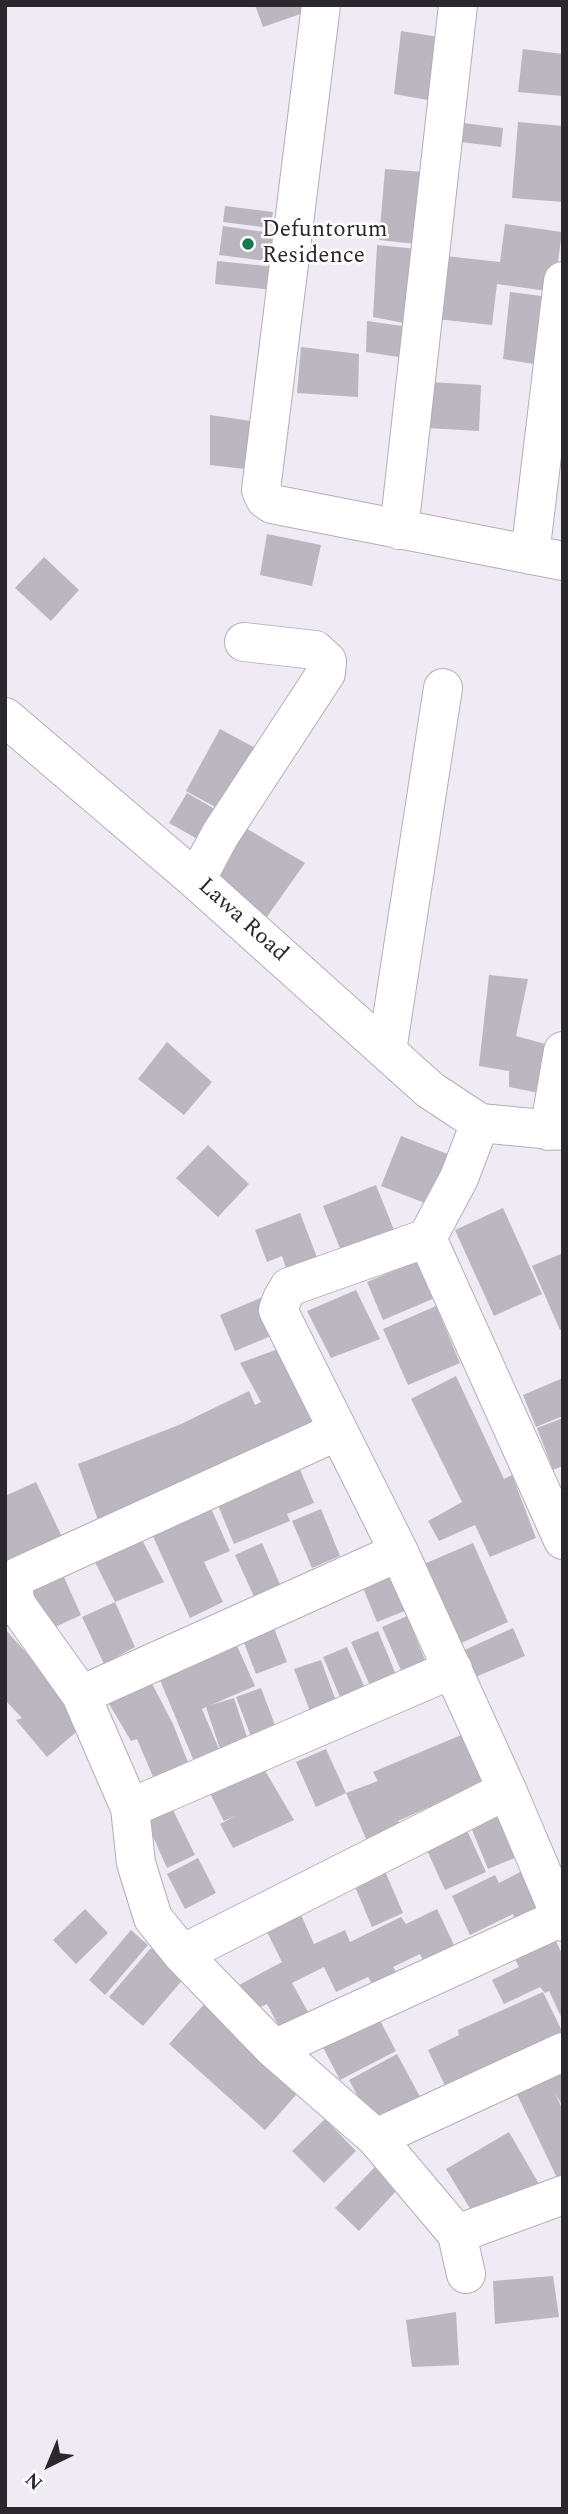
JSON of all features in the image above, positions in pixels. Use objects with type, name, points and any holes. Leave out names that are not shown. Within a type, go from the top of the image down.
[{"type":"street","points":[[321,5],[261,490],[265,499],[272,504],[546,558],[563,281]]},
{"type":"street","points":[[399,530],[458,5]]},
{"type":"street","points":[[196,880],[220,835],[326,673],[327,661],[315,650],[244,642]]},
{"type":"street","points":[[387,1051],[443,688]]},
{"type":"street","name":"Lawa Road","points":[[5,717],[196,880],[430,1090],[480,1123]]},
{"type":"street","points":[[274,2049],[562,1920],[400,1552],[278,1310],[289,1287],[427,1238],[459,1178],[480,1123],[556,1131],[563,1051]]},
{"type":"street","points":[[427,1238],[563,1540]]},
{"type":"street","points":[[338,1431],[19,1576],[13,1588],[16,1604],[81,1695],[130,1808],[136,1863],[153,1918],[182,1954],[274,2049],[376,2138],[457,2234],[466,2274]]},
{"type":"street","points":[[81,1695],[400,1552]]},
{"type":"street","points":[[130,1808],[453,1669]]},
{"type":"street","points":[[182,1954],[507,1790]]},
{"type":"street","points":[[376,2138],[563,2052]]},
{"type":"street","points":[[457,2234],[563,2195]]},
{"type":"building","points":[[255,5],[307,5],[309,11],[263,27]]},
{"type":"building","points":[[401,31],[445,38],[439,102],[394,94]]},
{"type":"building","points":[[523,49],[563,54],[563,96],[518,92]]},
{"type":"building","points":[[518,122],[563,126],[563,202],[512,198]]},
{"type":"building","points":[[463,123],[503,128],[501,147],[461,142]]},
{"type":"building","points":[[385,169],[436,173],[426,245],[379,240]]},
{"type":"building","points":[[225,206],[273,212],[270,228],[223,222]]},
{"type":"building","points":[[505,224],[562,232],[554,292],[497,284],[492,325],[436,319],[445,256],[500,262]]},
{"type":"building","name":"Defuntorum Residence","points":[[223,226],[278,234],[274,262],[219,255]]},
{"type":"building","points":[[377,245],[427,250],[419,326],[373,317]]},
{"type":"building","points":[[217,261],[276,267],[274,290],[215,284]]},
{"type":"building","points":[[510,292],[557,298],[546,366],[503,359]]},
{"type":"building","points":[[367,321],[416,328],[412,359],[366,352]]},
{"type":"building","points":[[301,347],[359,354],[358,397],[297,393]]},
{"type":"building","points":[[430,382],[481,385],[479,431],[428,428]]},
{"type":"building","points":[[210,415],[258,422],[254,470],[210,465]]},
{"type":"building","points":[[267,534],[321,545],[312,586],[260,575]]},
{"type":"building","points":[[44,557],[79,590],[51,621],[15,588]]},
{"type":"building","points":[[220,729],[261,751],[228,814],[186,791]]},
{"type":"building","points":[[187,793],[227,816],[210,846],[169,823]]},
{"type":"building","points":[[244,827],[305,863],[264,921],[210,886]]},
{"type":"building","points":[[489,975],[528,979],[516,1036],[549,1045],[544,1094],[509,1087],[509,1071],[479,1066]]},
{"type":"building","points":[[167,1042],[212,1082],[184,1115],[138,1079]]},
{"type":"building","points":[[401,1136],[450,1155],[430,1205],[381,1186]]},
{"type":"building","points":[[208,1145],[249,1184],[218,1217],[176,1178]]},
{"type":"building","points":[[376,1185],[394,1230],[341,1251],[323,1206]]},
{"type":"building","points":[[503,1208],[542,1294],[494,1316],[455,1230]]},
{"type":"building","points":[[300,1213],[318,1260],[287,1271],[282,1256],[267,1262],[255,1230]]},
{"type":"building","points":[[563,1253],[563,1329],[560,1330],[532,1266]]},
{"type":"building","points":[[419,1260],[435,1298],[383,1320],[367,1282]]},
{"type":"building","points":[[356,1290],[380,1339],[331,1358],[307,1311]]},
{"type":"building","points":[[263,1297],[278,1333],[235,1351],[220,1315]]},
{"type":"building","points":[[436,1306],[460,1363],[408,1385],[383,1329]]},
{"type":"building","points":[[281,1348],[321,1431],[99,1523],[78,1464],[179,1425],[249,1391],[255,1405],[261,1402],[240,1363]]},
{"type":"building","points":[[456,1376],[504,1479],[512,1475],[536,1538],[490,1557],[475,1525],[439,1541],[428,1521],[462,1502],[411,1399]]},
{"type":"building","points":[[563,1378],[563,1416],[536,1427],[523,1395]]},
{"type":"building","points":[[563,1418],[563,1466],[553,1470],[537,1428]]},
{"type":"building","points":[[299,1467],[314,1503],[287,1514],[290,1521],[234,1544],[217,1503]]},
{"type":"building","points":[[36,1482],[63,1539],[5,1569],[5,1496]]},
{"type":"building","points":[[210,1506],[230,1551],[204,1562],[223,1602],[190,1618],[151,1532]]},
{"type":"building","points":[[321,1509],[340,1556],[312,1568],[292,1521]]},
{"type":"building","points":[[141,1538],[164,1582],[115,1602],[94,1560]]},
{"type":"building","points":[[262,1543],[282,1589],[256,1601],[235,1555]]},
{"type":"building","points":[[473,1543],[508,1622],[459,1644],[424,1564]]},
{"type":"building","points":[[389,1566],[407,1610],[377,1622],[359,1578]]},
{"type":"building","points":[[63,1575],[81,1615],[49,1630],[31,1589]]},
{"type":"building","points":[[115,1602],[135,1647],[104,1664],[82,1617]]},
{"type":"building","points":[[269,1615],[287,1662],[256,1674],[238,1627]]},
{"type":"building","points":[[407,1616],[427,1665],[403,1675],[382,1627]]},
{"type":"building","points":[[513,1628],[525,1656],[473,1678],[460,1652]]},
{"type":"building","points":[[5,1629],[88,1722],[47,1757],[16,1720],[22,1718],[5,1700]]},
{"type":"building","points":[[378,1631],[397,1677],[371,1688],[351,1642]]},
{"type":"building","points":[[234,1639],[255,1686],[211,1705],[234,1698],[250,1746],[222,1755],[206,1707],[202,1709],[222,1756],[196,1766],[157,1673]]},
{"type":"building","points":[[347,1647],[365,1688],[341,1699],[323,1657]]},
{"type":"building","points":[[321,1660],[336,1701],[310,1711],[294,1669]]},
{"type":"building","points":[[148,1676],[173,1724],[189,1765],[154,1779],[137,1739],[131,1741],[105,1697]]},
{"type":"building","points":[[261,1688],[278,1733],[253,1742],[236,1697]]},
{"type":"building","points":[[466,1733],[488,1783],[433,1815],[429,1807],[398,1821],[401,1826],[367,1841],[346,1793],[378,1781],[373,1772]]},
{"type":"building","points":[[326,1749],[346,1793],[316,1807],[296,1762]]},
{"type":"building","points":[[260,1762],[294,1820],[233,1848],[220,1824],[237,1815],[224,1821],[206,1786]]},
{"type":"building","points":[[505,1805],[524,1854],[488,1869],[468,1820]]},
{"type":"building","points":[[172,1808],[195,1855],[167,1868],[147,1823]]},
{"type":"building","points":[[466,1828],[486,1872],[445,1890],[425,1846]]},
{"type":"building","points":[[198,1858],[216,1893],[185,1909],[167,1874]]},
{"type":"building","points":[[384,1869],[403,1913],[372,1927],[353,1882]]},
{"type":"building","points":[[526,1869],[542,1912],[516,1924],[513,1914],[470,1935],[452,1896],[495,1875],[499,1883]]},
{"type":"building","points":[[298,1908],[314,1944],[345,1930],[350,1942],[401,1917],[406,1924],[437,1909],[454,1945],[423,1960],[420,1954],[393,1967],[397,1973],[373,1985],[368,1977],[336,1992],[324,1967],[292,1983],[308,2012],[279,2027],[267,2004],[252,2011],[239,1985],[282,1962],[263,1924]]},
{"type":"building","points":[[85,1909],[108,1933],[76,1964],[53,1940]]},
{"type":"building","points":[[131,1930],[148,1945],[105,1995],[89,1980]]},
{"type":"building","points":[[553,1935],[563,1956],[563,2021],[549,1991],[545,1993],[540,1987],[504,2004],[492,1980],[519,1967],[512,1954]]},
{"type":"building","points":[[151,1948],[185,1977],[143,2026],[109,1997]]},
{"type":"building","points":[[543,1992],[563,2033],[448,2092],[428,2050],[459,2035],[458,2030]]},
{"type":"building","points":[[206,2002],[303,2087],[265,2130],[169,2044]]},
{"type":"building","points":[[373,2007],[396,2051],[340,2080],[317,2036]]},
{"type":"building","points":[[397,2054],[425,2106],[377,2132],[349,2080]]},
{"type":"building","points":[[563,2063],[563,2107],[554,2091],[563,2110],[563,2182],[560,2184],[512,2084]]},
{"type":"building","points":[[325,2119],[356,2151],[324,2183],[292,2151]]},
{"type":"building","points":[[509,2132],[539,2184],[477,2220],[446,2169]]},
{"type":"building","points":[[376,2166],[399,2188],[359,2231],[335,2208]]},
{"type":"building","points":[[553,2276],[559,2317],[495,2324],[493,2281]]},
{"type":"building","points":[[456,2312],[459,2365],[412,2367],[406,2320]]},
{"type":"place","name":"Defuntorum Residence","points":[[248,244]]}]
